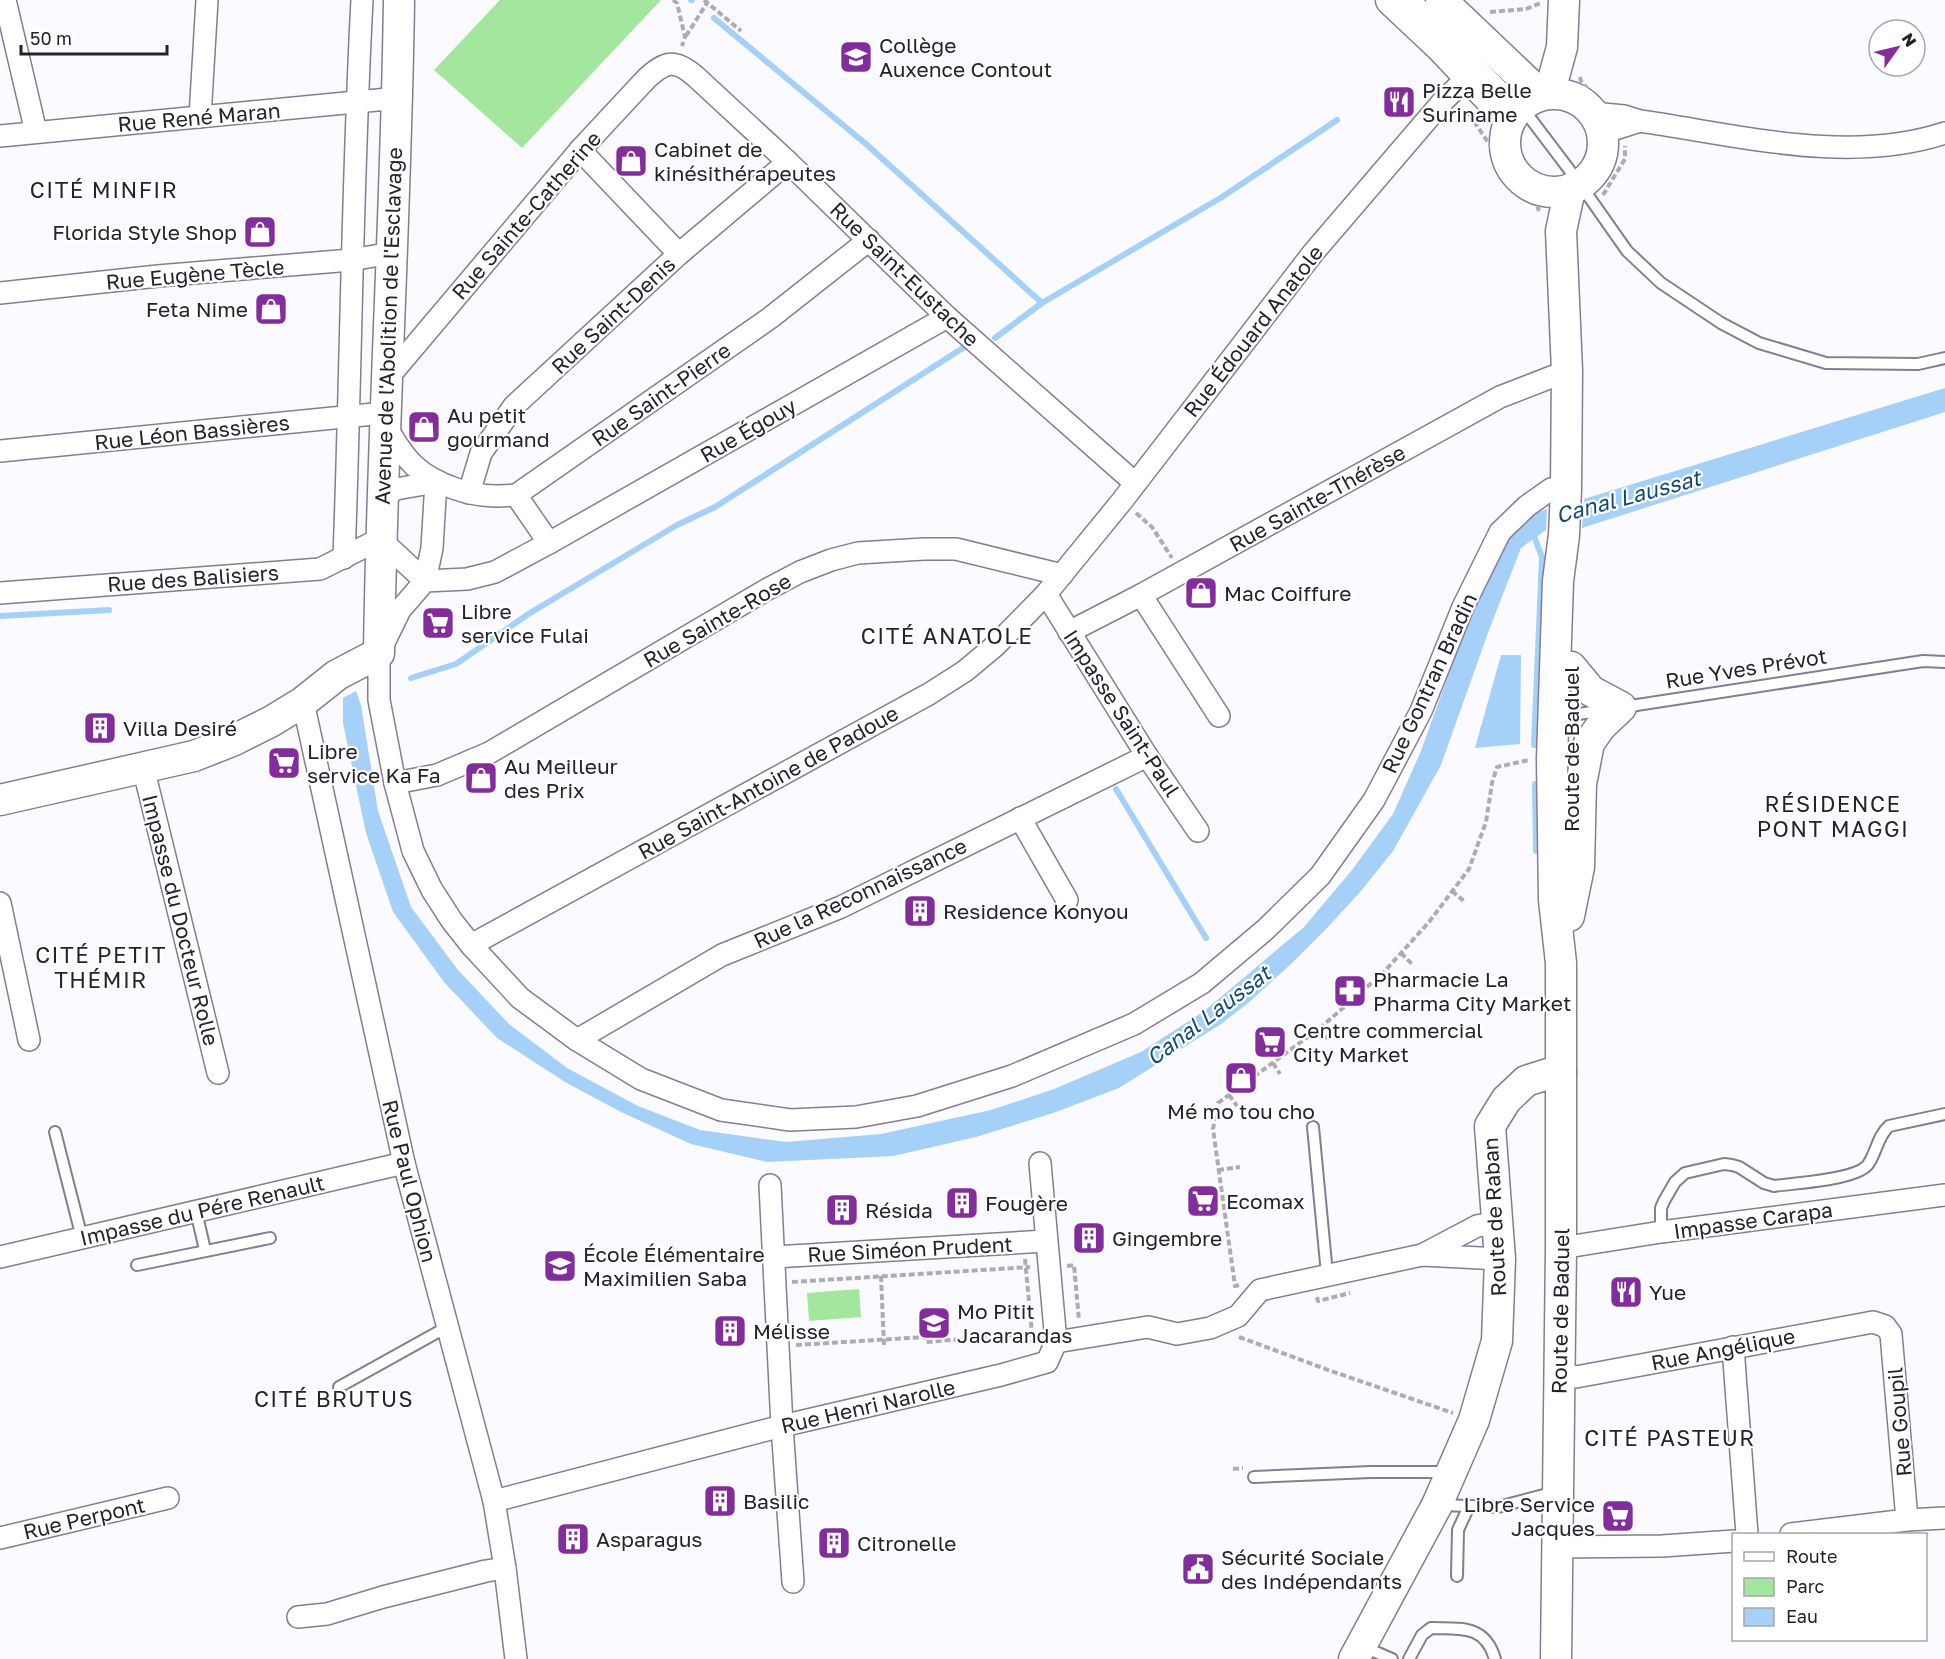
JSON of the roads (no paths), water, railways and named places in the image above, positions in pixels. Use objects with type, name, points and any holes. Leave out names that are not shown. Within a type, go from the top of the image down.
[{"type":"main road","name":"Avenue de l'Abolition de l'Esclavage","points":[[379,652],[381,499],[398,98],[399,0]]},
{"type":"main road","points":[[1391,0],[1424,30],[1468,76],[1569,111]]},
{"type":"main road","points":[[1441,0],[1569,111],[1603,148],[1599,162],[1585,189],[1553,192],[1537,189]]},
{"type":"main road","points":[[1564,0],[1571,58],[1553,80],[1569,111]]},
{"type":"main road","name":"Route de Baduel","points":[[1561,963],[1569,916],[1558,581],[1566,494],[1567,371],[1552,226],[1555,216],[1537,189],[1523,181],[1512,168],[1506,152],[1505,135],[1569,111]]},
{"type":"main road","name":"Route de Baduel","points":[[1552,226],[1585,189]]},
{"type":"main road","name":"Route de Baduel","points":[[1556,1659],[1561,1248],[1561,963],[1554,900],[1552,759],[1571,666],[1572,577],[1564,535]]},
{"type":"main road","points":[[0,800],[194,756],[232,741],[272,721],[303,702],[337,675],[379,652]]},
{"type":"main road","points":[[1569,916],[1579,867],[1581,784],[1589,743],[1601,726],[1621,707],[1591,691],[1571,666]]},
{"type":"main road","name":"Route de Raban","points":[[1358,1652],[1437,1504],[1474,1420],[1497,1341],[1500,1259],[1490,1126],[1506,1100],[1526,1081],[1548,1074],[1561,1073]]},
{"type":"street","points":[[5,0],[36,132]]},
{"type":"street","points":[[200,117],[207,0]]},
{"type":"street","name":"Avenue de l'Abolition de l'Esclavage","points":[[344,558],[351,260],[362,0]]},
{"type":"street","name":"Rue Sainte-Catherine","points":[[385,380],[580,150],[647,78],[663,66],[676,64]]},
{"type":"street","name":"Rue Saint-Eustache","points":[[676,64],[695,76],[788,162],[947,316],[1135,483]]},
{"type":"street","name":"Rue Édouard Anatole","points":[[1046,594],[1122,501],[1313,253],[1444,100],[1468,76]]},
{"type":"street","name":"Rue René Maran","points":[[0,136],[398,98]]},
{"type":"street","points":[[1569,111],[1809,146],[1871,147],[1908,144],[1945,133]]},
{"type":"street","points":[[580,150],[679,254]]},
{"type":"street","name":"Rue Saint-Denis","points":[[469,493],[482,453],[514,406],[679,254],[788,162]]},
{"type":"street","name":"Rue Saint-Pierre","points":[[516,495],[770,318],[869,240]]},
{"type":"street","name":"Rue Eugène Tècle","points":[[0,293],[158,276],[351,260],[380,255],[390,258]]},
{"type":"street","name":"Rue Égouy","points":[[425,581],[467,579],[495,572],[947,316]]},
{"type":"street","name":"Rue Sainte-Thérèse","points":[[1069,632],[1141,595],[1500,397],[1567,371]]},
{"type":"street","name":"Rue Léon Bassières","points":[[0,451],[349,416],[384,418]]},
{"type":"street","points":[[384,418],[401,452],[420,471],[436,482],[469,493],[493,497],[516,495],[549,543]]},
{"type":"street","points":[[381,499],[396,489],[436,482]]},
{"type":"street","points":[[379,652],[400,610],[425,581],[434,527],[436,482]]},
{"type":"street","name":"Rue Gontran Bradin","points":[[379,652],[379,700],[395,783],[413,851],[432,890],[452,921],[520,998],[577,1040],[641,1079],[720,1110],[790,1120],[856,1117],[917,1106],[1012,1076],[1134,1024],[1202,983],[1266,929],[1320,876],[1374,800],[1420,711],[1463,607],[1500,532],[1527,506],[1551,489],[1566,494]]},
{"type":"street","points":[[380,539],[425,581]]},
{"type":"street","name":"Rue des Balisiers","points":[[0,593],[320,569],[380,539]]},
{"type":"street","name":"Rue Sainte-Rose","points":[[395,783],[437,775],[489,753],[766,590],[800,572],[831,560],[858,553],[956,549],[1062,575]]},
{"type":"street","name":"Impasse Saint-Paul","points":[[1046,594],[1147,756],[1198,831]]},
{"type":"street","name":"Rue Saint-Antoine de Padoue","points":[[471,945],[929,694],[972,665],[995,646],[1046,594]]},
{"type":"street","points":[[1141,595],[1219,717]]},
{"type":"street","name":"Rue Paul Ophion","points":[[303,702],[404,1163],[494,1501],[516,1659]]},
{"type":"street","name":"Rue la Reconnaissance","points":[[577,1040],[722,955],[841,907],[1147,756]]},
{"type":"street","name":"Impasse du Docteur Rolle","points":[[143,767],[218,1073]]},
{"type":"street","points":[[1020,818],[1067,900]]},
{"type":"street","points":[[0,903],[29,1040]]},
{"type":"street","name":"Impasse du Pére Renault","points":[[0,1257],[404,1163]]},
{"type":"street","points":[[1040,1163],[1046,1241],[1048,1337],[1148,1327],[1177,1334],[1210,1328],[1238,1316],[1260,1290],[1422,1255],[1500,1259]]},
{"type":"street","points":[[770,1185],[782,1426],[793,1582]]},
{"type":"street","name":"Impasse Carapa","points":[[1561,1248],[1661,1232],[1945,1195]]},
{"type":"street","points":[[1422,1255],[1477,1226],[1498,1223]]},
{"type":"street","name":"Rue Siméon Prudent","points":[[774,1257],[1046,1241]]},
{"type":"street","name":"Rue Angélique","points":[[1560,1373],[1576,1377],[1873,1322],[1886,1326]]},
{"type":"street","name":"Rue Goupil","points":[[1886,1326],[1891,1334],[1907,1520]]},
{"type":"street","name":"Rue Henri Narolle","points":[[494,1501],[782,1426],[1001,1375],[1047,1362],[1048,1337]]},
{"type":"street","points":[[1733,1347],[1747,1533]]},
{"type":"street","name":"Rue Perpont","points":[[0,1538],[168,1498]]},
{"type":"street","points":[[1799,1533],[1907,1520],[1945,1518]]},
{"type":"street","points":[[1557,1547],[1662,1546],[1732,1541]]},
{"type":"street","points":[[298,1617],[327,1614],[394,1594],[505,1568]]},
{"type":"lane","points":[[1417,0],[1569,111],[1585,189],[1627,251],[1661,283],[1721,323],[1759,343],[1826,363],[1918,364],[1945,358]]},
{"type":"lane","name":"Rue Yves Prévot","points":[[1563,714],[1923,662],[1945,662]]},
{"type":"lane","points":[[1661,1232],[1661,1208],[1664,1200],[1675,1182],[1685,1173],[1724,1164],[1732,1165],[1739,1167],[1764,1184],[1774,1186],[1851,1175],[1868,1165],[1882,1131],[1889,1126],[1945,1114]]},
{"type":"lane","points":[[1312,1127],[1327,1275]]},
{"type":"lane","points":[[55,1132],[82,1238]]},
{"type":"lane","points":[[196,1211],[205,1250]]},
{"type":"lane","points":[[137,1265],[270,1238]]},
{"type":"lane","points":[[339,1387],[447,1327]]},
{"type":"lane","points":[[1254,1477],[1371,1472],[1451,1472]]},
{"type":"lane","points":[[1437,1504],[1498,1507],[1557,1491]]},
{"type":"lane","points":[[1458,1576],[1458,1530],[1469,1506]]},
{"type":"lane","points":[[1409,1659],[1422,1635],[1431,1628],[1470,1630],[1480,1635],[1488,1643],[1495,1659]]},
{"type":"lane","points":[[1358,1652],[1392,1659]]},
{"type":"water","name":"Canal Laussat","points":[[1945,388],[1945,412],[1582,528],[1584,499]]},
{"type":"water","name":"Canal Laussat","points":[[1547,509],[1546,530],[1521,548],[1441,765],[1393,851],[1361,891],[1291,964],[1221,1024],[1119,1088],[1056,1112],[976,1137],[893,1156],[767,1162],[691,1144],[621,1112],[565,1082],[497,1038],[444,982],[393,912],[366,833],[343,723],[343,698],[356,691],[361,705],[378,811],[411,907],[458,970],[509,1024],[567,1068],[638,1106],[700,1130],[786,1142],[881,1134],[991,1110],[1054,1089],[1141,1052],[1203,1012],[1304,927],[1352,870],[1393,814],[1421,751],[1467,623],[1504,543],[1528,516]]},
{"type":"water","points":[[1501,655],[1521,655],[1520,744],[1475,748]]},
{"type":"waterway","points":[[714,18],[866,144],[1042,303]]},
{"type":"waterway","points":[[995,338],[1042,303],[1222,197],[1337,120]]},
{"type":"waterway","points":[[411,678],[456,664],[530,613],[677,525],[715,507],[966,346]]},
{"type":"waterway","points":[[1532,531],[1542,557],[1534,745]]},
{"type":"waterway","points":[[0,616],[109,610]]},
{"type":"waterway","points":[[1535,784],[1536,851]]},
{"type":"waterway","points":[[1116,789],[1206,938]]},
{"type":"place","name":"Collège Auxence Contout","points":[[856,57]]},
{"type":"place","name":"Pizza Belle Suriname","points":[[1399,102]]},
{"type":"place","name":"Cabinet de kinésithérapeutes","points":[[631,161]]},
{"type":"place","name":"Florida Style Shop","points":[[260,232]]},
{"type":"place","name":"Feta Nime","points":[[271,309]]},
{"type":"place","name":"Au petit gourmand","points":[[424,427]]},
{"type":"place","name":"Mac Coiffure","points":[[1201,593]]},
{"type":"place","name":"Libre service Fulai","points":[[438,623]]},
{"type":"place","name":"Villa Desiré","points":[[100,728]]},
{"type":"place","name":"Libre service Ka Fa","points":[[284,763]]},
{"type":"place","name":"Au Meilleur des Prix","points":[[481,778]]},
{"type":"place","name":"Residence Konyou","points":[[920,911]]},
{"type":"place","name":"Pharmacie La Pharma City Market","points":[[1350,991]]},
{"type":"place","name":"Centre commercial City Market","points":[[1270,1042]]},
{"type":"place","name":"Mé mo tou cho","points":[[1241,1078]]},
{"type":"place","name":"Ecomax","points":[[1203,1201]]},
{"type":"place","name":"Fougère","points":[[962,1203]]},
{"type":"place","name":"Résida","points":[[842,1210]]},
{"type":"place","name":"Gingembre","points":[[1089,1238]]},
{"type":"place","name":"École Élémentaire Maximilien Saba","points":[[560,1266]]},
{"type":"place","name":"Yue","points":[[1626,1292]]},
{"type":"place","name":"Mo Pitit Jacarandas","points":[[934,1323]]},
{"type":"place","name":"Mélisse","points":[[730,1331]]},
{"type":"place","name":"Basilic","points":[[720,1501]]},
{"type":"place","name":"Libre Service Jacques","points":[[1618,1516]]},
{"type":"place","name":"Asparagus","points":[[573,1539]]},
{"type":"place","name":"Citronelle","points":[[834,1543]]},
{"type":"place","name":"Sécurité Sociale des Indépendants","points":[[1198,1569]]},
{"type":"district","name":"CITÉ MINFIR","points":[[104,189]]},
{"type":"district","name":"CITÉ ANATOLE","points":[[947,635]]},
{"type":"district","name":"RÉSIDENCE PONT MAGGI","points":[[1833,816]]},
{"type":"district","name":"CITÉ PETIT THÉMIR","points":[[101,966]]},
{"type":"district","name":"CITÉ BRUTUS","points":[[334,1398]]},
{"type":"district","name":"CITÉ PASTEUR","points":[[1670,1437]]}]
